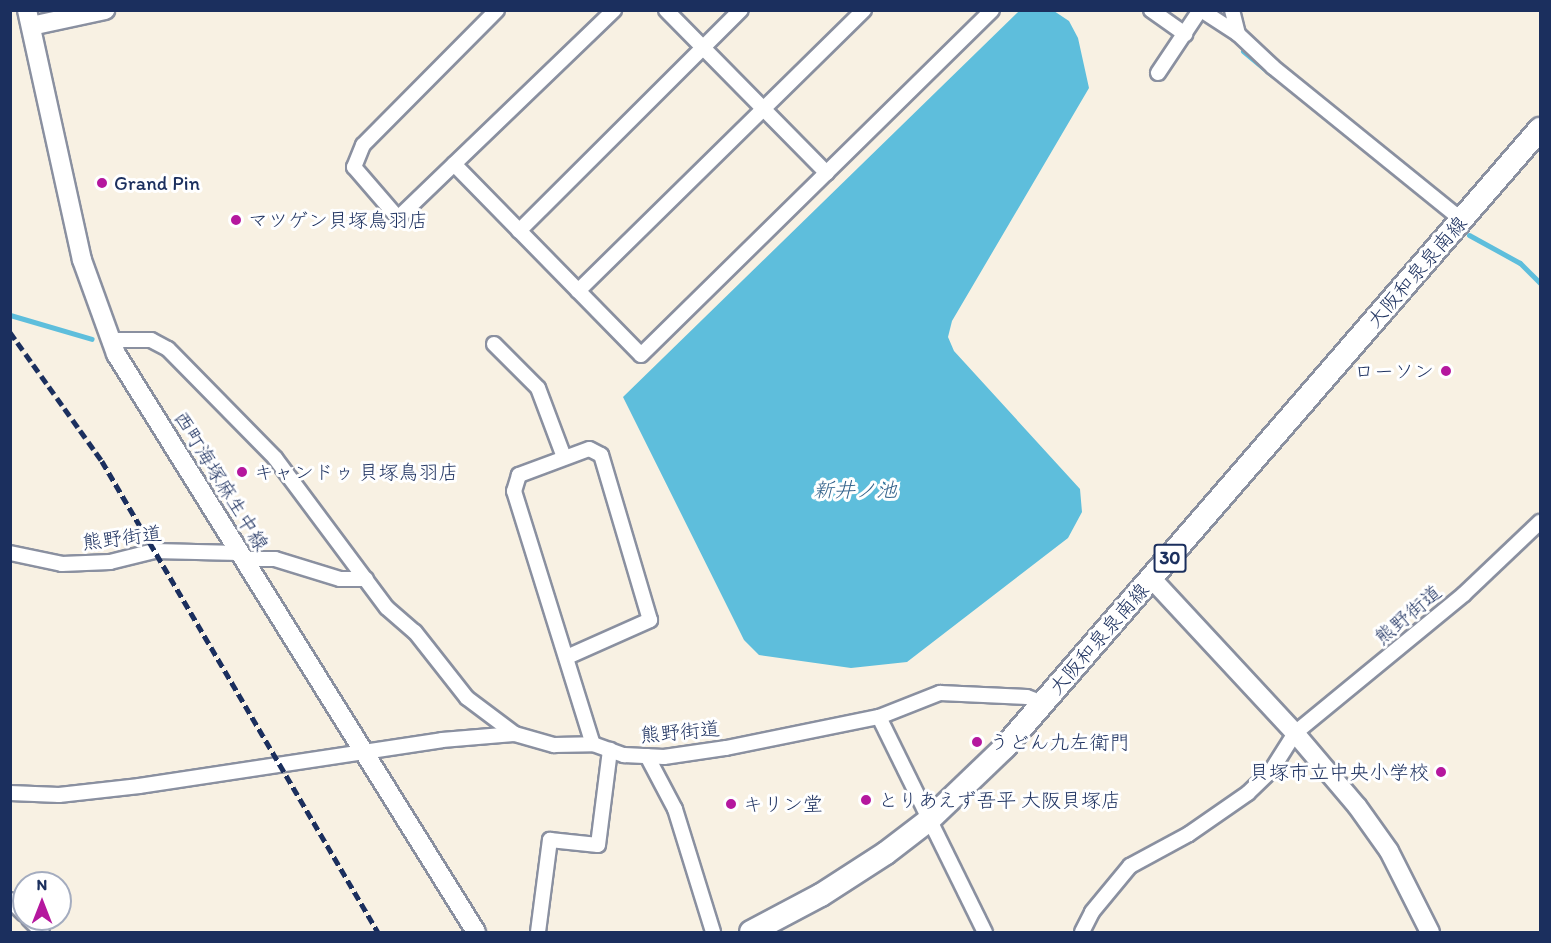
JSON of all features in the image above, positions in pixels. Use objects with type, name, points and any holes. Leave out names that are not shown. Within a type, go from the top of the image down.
[{"type":"main road","name":"大阪和泉泉南線","points":[[751,933],[853,875],[929,820],[1004,748],[1540,129]]},
{"type":"street","points":[[29,18],[105,10]]},
{"type":"street","points":[[497,10],[363,145],[354,167],[399,218],[614,10]]},
{"type":"street","points":[[666,10],[827,173]]},
{"type":"street","points":[[519,231],[741,10]]},
{"type":"street","points":[[578,291],[864,10]]},
{"type":"street","points":[[454,164],[641,355],[992,10]]},
{"type":"street","points":[[1151,10],[1185,34]]},
{"type":"street","points":[[1158,73],[1200,10],[1238,34],[1461,220]]},
{"type":"street","points":[[1232,10],[1238,34]]},
{"type":"street","name":"西町海塚麻生中線","points":[[29,18],[82,260],[110,340],[241,556],[476,933]]},
{"type":"street","points":[[110,340],[151,340],[168,349],[275,458],[366,579]]},
{"type":"street","points":[[494,344],[538,388],[564,457]]},
{"type":"street","points":[[567,657],[650,620],[601,455],[589,449],[519,475],[514,491],[593,744]]},
{"type":"street","name":"熊野街道","points":[[1082,933],[1092,912],[1130,866],[1189,834],[1248,793],[1271,771],[1295,733],[1464,594],[1540,522]]},
{"type":"street","name":"熊野街道","points":[[10,553],[62,564],[110,562],[154,551],[241,556],[275,559],[340,579],[366,579],[387,608],[415,632],[467,699],[515,734],[554,745],[593,744],[610,750],[647,756],[726,748],[879,717],[940,693],[1027,697],[1043,703]]},
{"type":"street","points":[[1152,579],[1295,733],[1389,851],[1430,933]]},
{"type":"street","points":[[879,717],[985,933]]},
{"type":"street","points":[[10,793],[59,795],[366,754],[442,740],[515,734]]},
{"type":"street","points":[[538,933],[550,840],[598,845],[610,750]]},
{"type":"street","points":[[647,756],[675,809],[713,933]]},
{"type":"water","name":"新井ノ池","points":[[1019,11],[1054,11],[1069,21],[1078,38],[1089,88],[952,321],[948,337],[954,351],[1080,489],[1082,512],[1068,538],[907,662],[851,668],[759,655],[744,640],[623,397]]},
{"type":"waterway","points":[[1225,10],[1226,14]]},
{"type":"waterway","points":[[1243,51],[1272,75]]},
{"type":"waterway","points":[[1469,235],[1520,263],[1540,283]]},
{"type":"waterway","points":[[10,315],[92,339]]},
{"type":"railway","points":[[10,332],[102,461],[378,932]]},
{"type":"place","name":"Grand Pin","points":[[102,183]]},
{"type":"place","name":"マツゲン貝塚鳥羽店","points":[[236,220]]},
{"type":"place","name":"ローソン","points":[[1446,371]]},
{"type":"place","name":"キャンドゥ 貝塚鳥羽店","points":[[242,472]]},
{"type":"place","name":"うどん九左衛門","points":[[977,742]]},
{"type":"place","name":"貝塚市立中央小学校","points":[[1441,772]]},
{"type":"place","name":"とりあえず吾平 大阪貝塚店","points":[[866,800]]},
{"type":"place","name":"キリン堂","points":[[731,804]]}]
